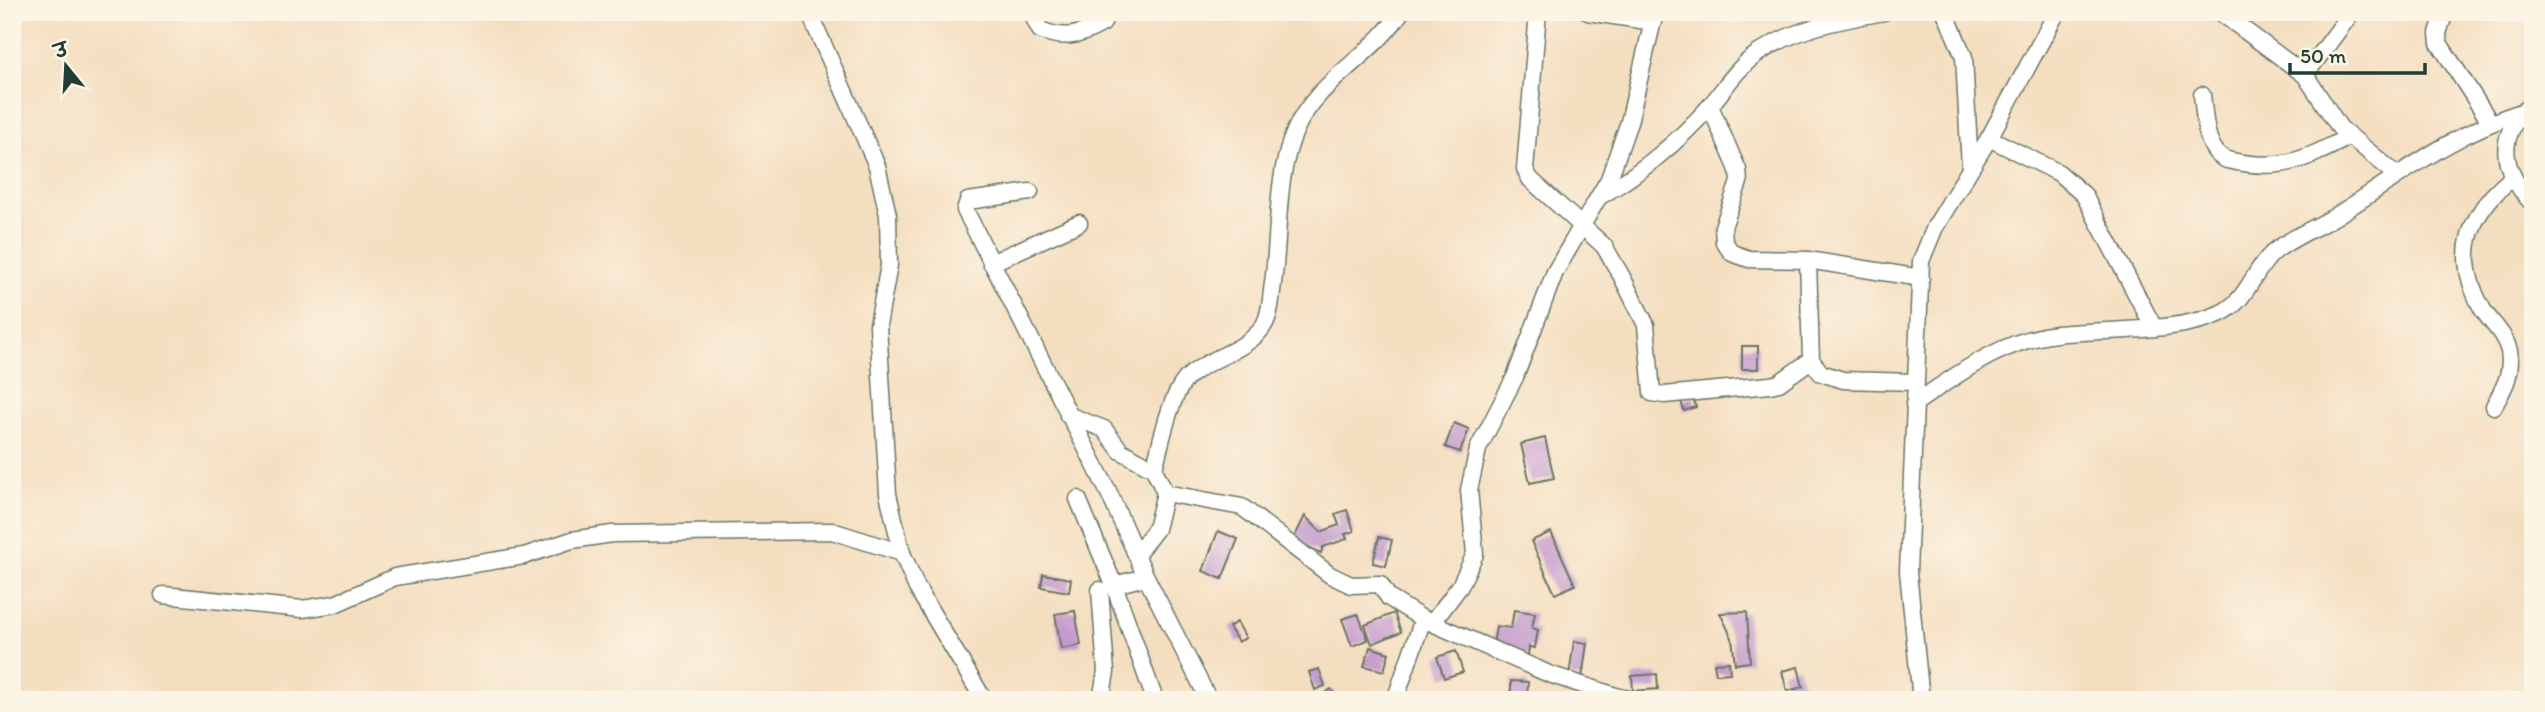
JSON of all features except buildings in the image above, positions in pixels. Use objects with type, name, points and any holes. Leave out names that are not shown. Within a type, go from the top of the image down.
[{"type":"street","points":[[809,12],[877,166],[888,215],[889,265],[878,324],[888,494],[902,553],[917,589],[984,700]]},
{"type":"street","points":[[1031,12],[1040,30],[1057,37],[1084,34],[1103,23]]},
{"type":"street","points":[[1154,469],[1177,392],[1187,378],[1245,343],[1265,324],[1279,242],[1282,183],[1295,129],[1313,102],[1372,49],[1401,12]]},
{"type":"street","points":[[1538,12],[1525,169],[1530,179],[1604,246],[1646,325],[1652,393],[1664,396],[1779,383],[1811,360]]},
{"type":"street","points":[[1395,700],[1428,621],[1460,586],[1475,554],[1469,490],[1478,449],[1515,377],[1555,272],[1580,226],[1602,195],[1629,122],[1654,17],[1588,12]]},
{"type":"street","points":[[1602,195],[1652,164],[1710,106],[1741,67],[1784,39],[1812,27],[1884,12]]},
{"type":"street","points":[[1945,12],[1964,57],[1970,168]]},
{"type":"street","points":[[1921,700],[1908,572],[1921,261],[1927,243],[1989,138],[2057,12]]},
{"type":"street","points":[[2220,12],[2305,75],[2349,137],[2397,176]]},
{"type":"street","points":[[2305,75],[2352,12]]},
{"type":"street","points":[[2445,12],[2438,33],[2439,43],[2490,122]]},
{"type":"street","points":[[2202,95],[2209,141],[2220,158],[2227,160],[2293,164],[2349,137]]},
{"type":"street","points":[[1710,106],[1738,170],[1739,182],[1723,227],[1724,243],[1732,253],[1749,259],[1808,260],[1921,278]]},
{"type":"street","points":[[1914,404],[1975,363],[2023,343],[2054,335],[2153,326],[2204,318],[2230,308],[2238,302],[2271,254],[2440,147],[2528,107]]},
{"type":"street","points":[[2528,107],[2513,123],[2506,139],[2506,155],[2512,178],[2533,204]]},
{"type":"street","points":[[1989,138],[2059,173],[2084,195],[2153,326]]},
{"type":"street","points":[[2494,407],[2508,382],[2511,365],[2508,348],[2477,296],[2467,266],[2467,239],[2478,212],[2512,178]]},
{"type":"street","points":[[1030,192],[968,201],[965,209],[1209,700]]},
{"type":"street","points":[[991,262],[1079,223]]},
{"type":"street","points":[[1808,260],[1811,360],[1821,373],[1843,380],[1915,382]]},
{"type":"street","points":[[1068,415],[1104,429],[1121,451],[1154,469],[1165,494],[1156,529],[1137,552]]},
{"type":"street","points":[[1165,494],[1242,507],[1330,575],[1351,584],[1380,584],[1389,598],[1428,621],[1549,674],[1637,700]]},
{"type":"street","points":[[1078,499],[1107,588],[1155,700]]},
{"type":"street","points":[[163,595],[302,609],[322,608],[395,577],[524,556],[572,540],[612,534],[832,531],[902,553]]},
{"type":"street","points":[[1107,588],[1146,577]]},
{"type":"street","points":[[1101,700],[1106,672],[1107,588]]},
{"type":"street","points":[[1700,700],[1734,700]]}]
